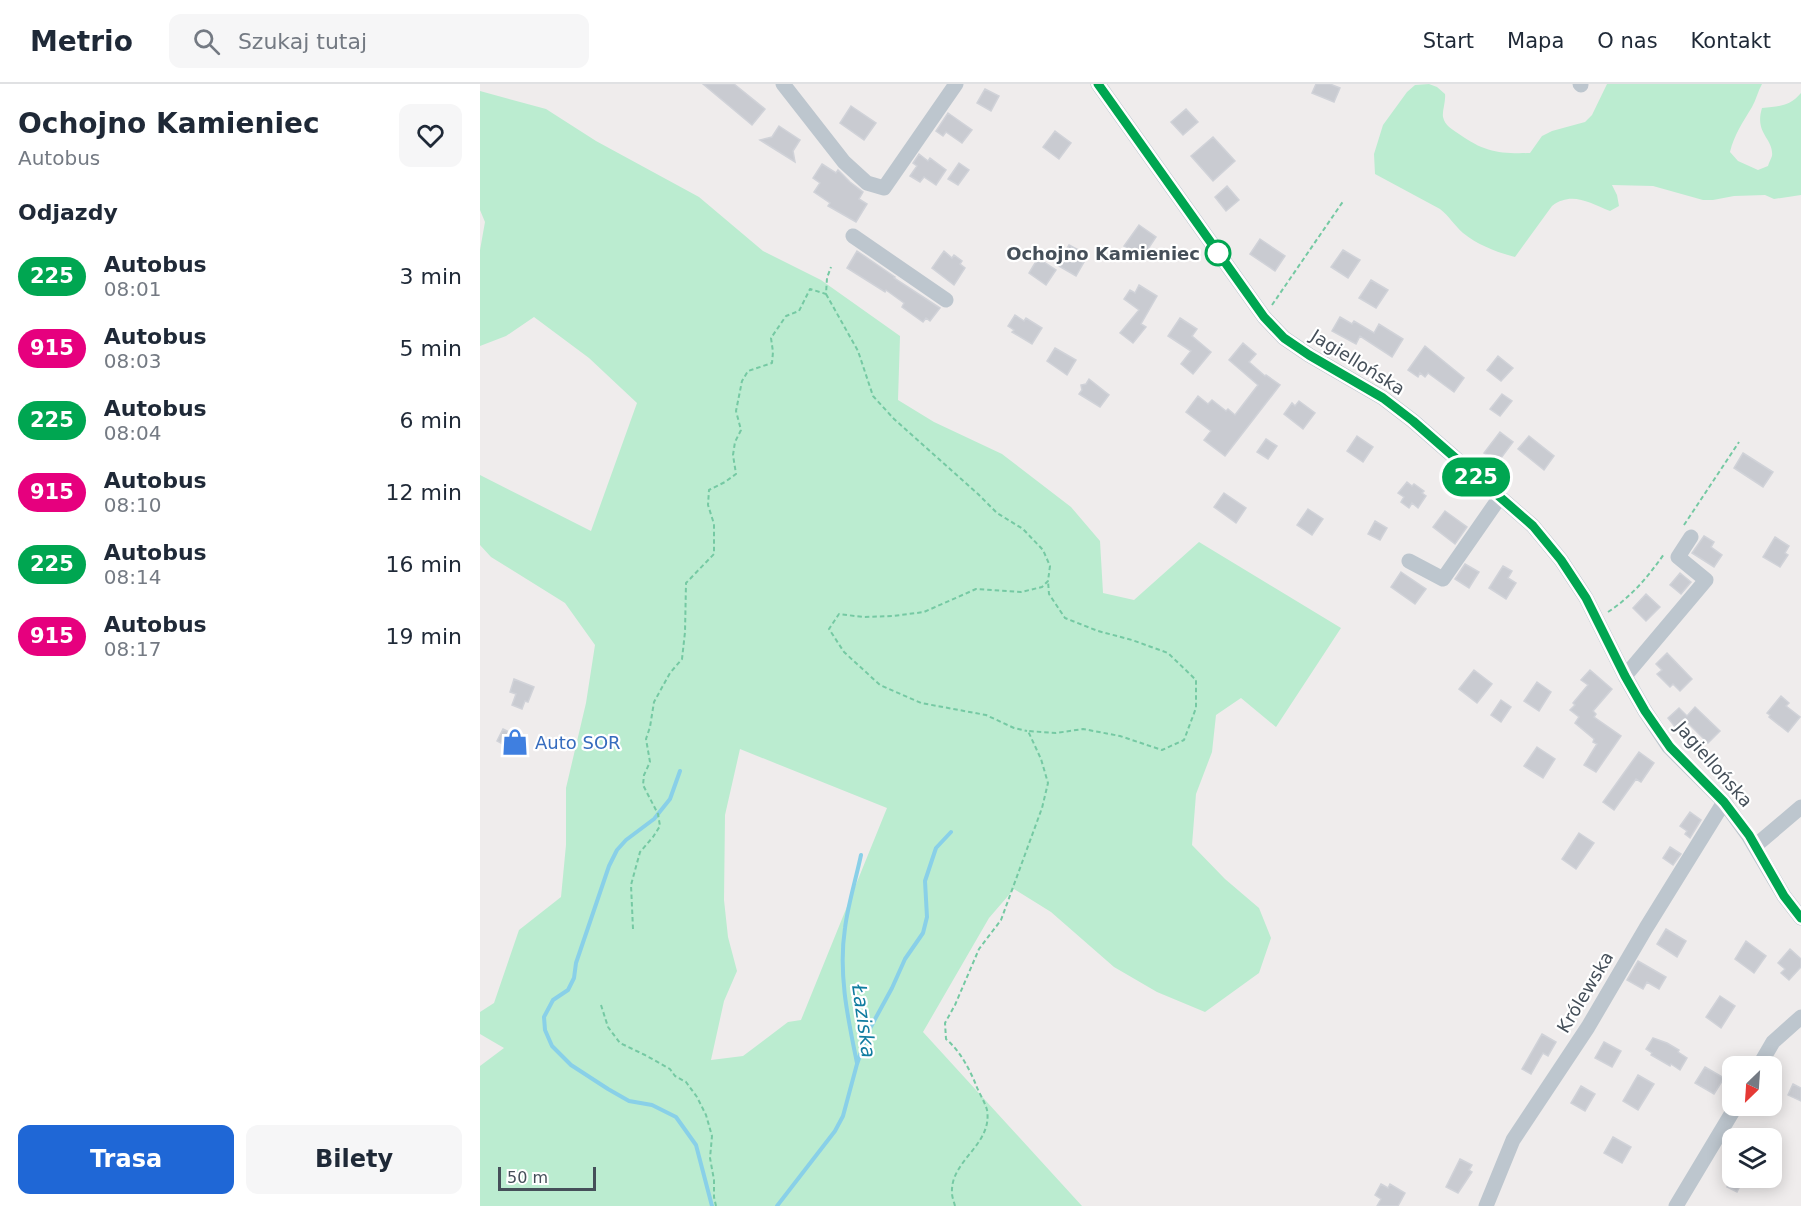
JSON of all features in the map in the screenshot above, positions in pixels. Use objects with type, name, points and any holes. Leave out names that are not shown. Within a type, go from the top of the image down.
[{"type":"street","points":[[783,84],[843,162],[867,183],[884,188],[956,84]]},
{"type":"street","name":"Jagiellońska","points":[[1098,84],[1264,317],[1284,338],[1383,398],[1413,421],[1533,526],[1561,560],[1586,598],[1645,711],[1670,747],[1724,802],[1755,846],[1784,896],[1801,918]]},
{"type":"street","points":[[854,236],[946,300]]},
{"type":"street","points":[[1409,561],[1443,579],[1500,497]]},
{"type":"street","points":[[1625,676],[1706,579],[1678,557],[1691,537]]},
{"type":"street","name":"Królewska","points":[[1486,1206],[1513,1140],[1588,1027],[1724,802]]},
{"type":"street","points":[[1755,846],[1801,807]]},
{"type":"street","points":[[1765,1056],[1773,1042],[1801,1017]]},
{"type":"street","points":[[1676,1206],[1730,1116]]},
{"type":"path","points":[[1264,317],[1344,200]]},
{"type":"path","points":[[831,267],[827,278],[826,294],[858,351],[873,396],[894,419],[997,513],[1023,529],[1043,550],[1050,566],[1049,594],[1065,618],[1168,653],[1196,680],[1196,708],[1184,740],[1162,750],[1120,736],[1083,729],[1056,733],[1028,731],[1014,728],[986,715],[921,703],[880,685],[844,652],[830,629],[839,614],[862,617],[924,612],[976,589],[1021,592],[1041,588],[1048,581]]},
{"type":"path","points":[[633,929],[632,885],[640,852],[660,826],[658,814],[643,785],[644,775],[650,762],[645,739],[650,727],[654,702],[670,673],[682,659],[686,583],[714,554],[714,524],[708,505],[709,490],[735,474],[733,455],[735,442],[741,430],[736,411],[742,381],[748,371],[772,363],[771,338],[786,316],[798,311],[810,289],[826,294]]},
{"type":"path","points":[[955,1206],[951,1193],[953,1181],[987,1128],[987,1110],[965,1063],[946,1039],[945,1023],[979,949],[1001,920],[1046,792],[1048,783],[1046,775],[1028,731]]},
{"type":"path","points":[[601,1005],[608,1027],[620,1042],[670,1069],[675,1077],[686,1082],[697,1097],[706,1115],[712,1136],[711,1158],[716,1206]]},
{"type":"green space","points":[[1429,84],[1445,94],[1443,117],[1451,129],[1476,145],[1493,151],[1530,153],[1542,136],[1585,122],[1592,115],[1607,84],[1762,84],[1736,134],[1730,152],[1738,161],[1758,170],[1768,166],[1772,156],[1772,150],[1760,124],[1762,108],[1788,103],[1801,93],[1801,195],[1774,199],[1765,195],[1703,200],[1653,186],[1612,185],[1619,206],[1610,211],[1581,200],[1567,199],[1559,202],[1552,206],[1515,257],[1508,255],[1475,241],[1463,233],[1440,209],[1375,174],[1374,154],[1383,125],[1407,92],[1415,85]]},
{"type":"green space","points":[[480,91],[546,109],[596,141],[699,197],[763,251],[821,280],[900,336],[898,400],[934,422],[1002,454],[1071,507],[1100,541],[1103,593],[1134,600],[1199,542],[1341,628],[1276,727],[1241,698],[1216,715],[1212,752],[1196,794],[1192,845],[1225,879],[1259,908],[1271,938],[1259,973],[1205,1012],[1157,992],[1114,967],[1051,912],[1014,889],[989,918],[923,1032],[1082,1206],[480,1206],[480,1066],[504,1048],[480,1034],[480,1012],[494,1003],[519,930],[561,897],[566,845],[566,788],[586,703],[595,645],[565,603],[491,557],[480,545],[480,475],[591,531],[637,403],[589,358],[534,317],[506,336],[480,346],[480,250],[485,222],[480,210]],"holes":[[[740,749],[887,808],[801,1020],[788,1022],[743,1056],[711,1060],[724,1001],[737,971],[728,937],[724,900],[725,815]]]},
{"type":"building","points":[[703,84],[734,84],[765,109],[752,125]]},
{"type":"building","points":[[1316,84],[1330,84],[1340,88],[1334,102],[1312,93]]},
{"type":"building","points":[[985,89],[999,96],[991,111],[977,103]]},
{"type":"building","points":[[851,106],[876,123],[864,140],[840,123]]},
{"type":"building","points":[[1186,109],[1198,122],[1183,135],[1171,122]]},
{"type":"building","points":[[948,113],[972,130],[962,143],[946,132],[943,136],[936,131]]},
{"type":"building","points":[[779,126],[800,140],[793,151],[795,162],[760,140],[772,137]]},
{"type":"building","points":[[1055,131],[1071,143],[1059,159],[1043,147]]},
{"type":"building","points":[[1213,137],[1235,161],[1213,181],[1191,156]]},
{"type":"building","points":[[919,154],[928,161],[930,158],[946,170],[936,185],[924,177],[920,182],[910,176],[917,166],[913,163]]},
{"type":"building","points":[[959,163],[969,170],[958,185],[948,179]]},
{"type":"building","points":[[822,164],[836,173],[838,170],[863,192],[859,199],[867,204],[856,222],[828,206],[830,203],[814,192],[820,183],[813,178]]},
{"type":"building","points":[[1227,186],[1239,200],[1226,211],[1215,197]]},
{"type":"building","points":[[1139,225],[1156,237],[1142,258],[1124,246]]},
{"type":"building","points":[[1260,239],[1285,256],[1275,271],[1250,254]]},
{"type":"building","points":[[1069,245],[1088,255],[1076,276],[1057,265]]},
{"type":"building","points":[[1343,250],[1360,260],[1348,278],[1331,267]]},
{"type":"building","points":[[857,251],[940,308],[930,321],[926,318],[923,322],[902,307],[904,303],[886,290],[885,292],[847,268]]},
{"type":"building","points":[[944,251],[952,258],[954,255],[962,261],[960,264],[965,268],[954,285],[932,268]]},
{"type":"building","points":[[1038,258],[1056,270],[1046,285],[1029,273]]},
{"type":"building","points":[[1371,280],[1388,290],[1376,308],[1359,298]]},
{"type":"building","points":[[1139,285],[1157,296],[1141,324],[1146,327],[1133,343],[1120,333],[1139,310],[1124,299],[1130,290],[1135,293]]},
{"type":"building","points":[[1015,315],[1024,321],[1026,318],[1042,328],[1032,344],[1012,332],[1014,330],[1008,326]]},
{"type":"building","points":[[1340,317],[1352,324],[1354,321],[1374,333],[1379,324],[1403,339],[1392,357],[1360,336],[1356,344],[1332,331]]},
{"type":"building","points":[[1180,318],[1197,329],[1192,336],[1211,352],[1193,374],[1181,364],[1191,351],[1168,336]]},
{"type":"building","points":[[1243,343],[1256,354],[1249,362],[1280,385],[1225,456],[1204,440],[1211,431],[1186,412],[1198,396],[1208,404],[1212,400],[1235,415],[1258,385],[1229,360]]},
{"type":"building","points":[[1425,346],[1464,378],[1454,392],[1428,373],[1425,377],[1420,373],[1418,377],[1408,370]]},
{"type":"building","points":[[1055,348],[1076,360],[1067,375],[1047,361]]},
{"type":"building","points":[[1498,356],[1513,368],[1501,381],[1487,370]]},
{"type":"building","points":[[1089,379],[1109,395],[1100,407],[1079,394],[1082,390],[1081,385],[1086,384]]},
{"type":"building","points":[[1502,394],[1512,401],[1500,416],[1490,409]]},
{"type":"building","points":[[1299,401],[1315,413],[1303,429],[1284,414],[1292,403],[1295,406]]},
{"type":"building","points":[[1500,432],[1513,442],[1498,462],[1484,453]]},
{"type":"building","points":[[1357,436],[1373,447],[1363,462],[1347,451]]},
{"type":"building","points":[[1529,436],[1554,456],[1544,470],[1518,449]]},
{"type":"building","points":[[1266,439],[1277,446],[1268,459],[1257,452]]},
{"type":"building","points":[[1743,453],[1773,472],[1763,487],[1734,468]]},
{"type":"building","points":[[1407,482],[1424,491],[1422,493],[1426,496],[1418,508],[1412,503],[1409,508],[1401,502],[1404,497],[1398,493]]},
{"type":"building","points":[[1224,493],[1246,508],[1236,523],[1214,507]]},
{"type":"building","points":[[1308,509],[1323,519],[1312,535],[1297,525]]},
{"type":"building","points":[[1445,511],[1467,527],[1455,544],[1433,527]]},
{"type":"building","points":[[1375,521],[1387,528],[1380,540],[1368,534]]},
{"type":"building","points":[[1704,536],[1714,542],[1711,547],[1722,555],[1714,567],[1692,553]]},
{"type":"building","points":[[1775,537],[1789,546],[1785,553],[1788,555],[1780,567],[1763,557]]},
{"type":"building","points":[[1465,564],[1479,572],[1469,588],[1455,579]]},
{"type":"building","points":[[1503,566],[1512,571],[1508,578],[1516,583],[1506,599],[1489,588]]},
{"type":"building","points":[[1401,572],[1426,589],[1415,604],[1391,587]]},
{"type":"building","points":[[1680,573],[1691,582],[1681,594],[1670,585]]},
{"type":"building","points":[[1646,594],[1660,607],[1646,621],[1633,608]]},
{"type":"building","points":[[1667,653],[1692,679],[1680,691],[1673,684],[1670,687],[1657,674],[1662,670],[1656,664]]},
{"type":"building","points":[[1474,670],[1492,684],[1477,703],[1459,689]]},
{"type":"building","points":[[1590,670],[1612,689],[1593,711],[1596,714],[1594,717],[1621,736],[1596,772],[1584,765],[1597,744],[1575,723],[1579,717],[1570,710],[1588,685],[1581,680]]},
{"type":"building","points":[[514,679],[534,687],[528,702],[525,701],[522,709],[512,705],[516,694],[510,692]]},
{"type":"building","points":[[1537,682],[1551,692],[1539,711],[1524,701]]},
{"type":"building","points":[[1781,696],[1789,703],[1786,706],[1800,717],[1788,732],[1767,713]]},
{"type":"building","points":[[1501,700],[1511,707],[1501,722],[1491,715]]},
{"type":"building","points":[[1695,707],[1720,731],[1708,743],[1685,720],[1676,728],[1668,718],[1679,708],[1687,716]]},
{"type":"building","points":[[503,729],[524,739],[516,751],[497,741]]},
{"type":"building","points":[[1537,747],[1555,759],[1543,778],[1524,766]]},
{"type":"building","points":[[1639,752],[1654,763],[1641,782],[1636,779],[1614,810],[1603,802]]},
{"type":"building","points":[[1690,812],[1701,820],[1690,838],[1685,834],[1687,831],[1680,826]]},
{"type":"building","points":[[1579,833],[1594,843],[1576,869],[1562,859]]},
{"type":"building","points":[[1670,847],[1681,854],[1673,865],[1663,858]]},
{"type":"building","points":[[1666,929],[1686,941],[1677,957],[1657,944]]},
{"type":"building","points":[[1746,941],[1766,956],[1754,973],[1735,959]]},
{"type":"building","points":[[1790,949],[1801,959],[1801,967],[1789,980],[1781,973],[1785,969],[1778,963]]},
{"type":"building","points":[[1638,961],[1666,977],[1659,989],[1647,982],[1643,989],[1627,980]]},
{"type":"building","points":[[1720,996],[1735,1006],[1721,1028],[1706,1017]]},
{"type":"building","points":[[1542,1034],[1556,1042],[1548,1056],[1543,1053],[1531,1074],[1522,1069]]},
{"type":"building","points":[[1653,1038],[1679,1050],[1678,1052],[1687,1058],[1680,1070],[1651,1055],[1652,1053],[1646,1049]]},
{"type":"building","points":[[1604,1042],[1621,1051],[1612,1067],[1595,1058]]},
{"type":"building","points":[[1705,1067],[1722,1077],[1722,1081],[1714,1094],[1695,1083]]},
{"type":"building","points":[[1638,1075],[1654,1084],[1638,1110],[1623,1101]]},
{"type":"building","points":[[1793,1084],[1801,1088],[1801,1101],[1788,1095]]},
{"type":"building","points":[[1581,1086],[1595,1094],[1585,1111],[1571,1103]]},
{"type":"building","points":[[1613,1137],[1631,1147],[1622,1163],[1604,1153]]},
{"type":"building","points":[[1460,1159],[1472,1165],[1469,1170],[1472,1172],[1458,1193],[1446,1187]]},
{"type":"building","points":[[1381,1184],[1388,1188],[1390,1184],[1405,1193],[1398,1206],[1377,1206],[1381,1199],[1375,1195]]},
{"type":"waterway","points":[[680,771],[670,799],[654,819],[626,840],[617,850],[609,866],[576,963],[574,978],[568,990],[553,1000],[544,1017],[545,1030],[552,1046],[571,1065],[629,1101],[652,1105],[676,1117],[696,1145],[712,1206]]},
{"type":"waterway","points":[[777,1206],[835,1131],[843,1116],[868,1032],[905,959],[923,933],[927,917],[925,881],[936,848],[951,832]]},
{"type":"waterway","name":"Łaziska","points":[[857,1063],[845,996],[843,945],[846,919],[861,855]]},
{"type":"bus line","name":"225","points":[[1098,84],[1264,317],[1284,338],[1383,398],[1413,421],[1533,526],[1561,560],[1586,598],[1645,711],[1670,747],[1724,802],[1749,835],[1784,896],[1801,918]]},
{"type":"place","name":"Ochojno Kamieniec","points":[[1218,253]]},
{"type":"place","name":"Auto SOR","points":[[515,742]]}]
